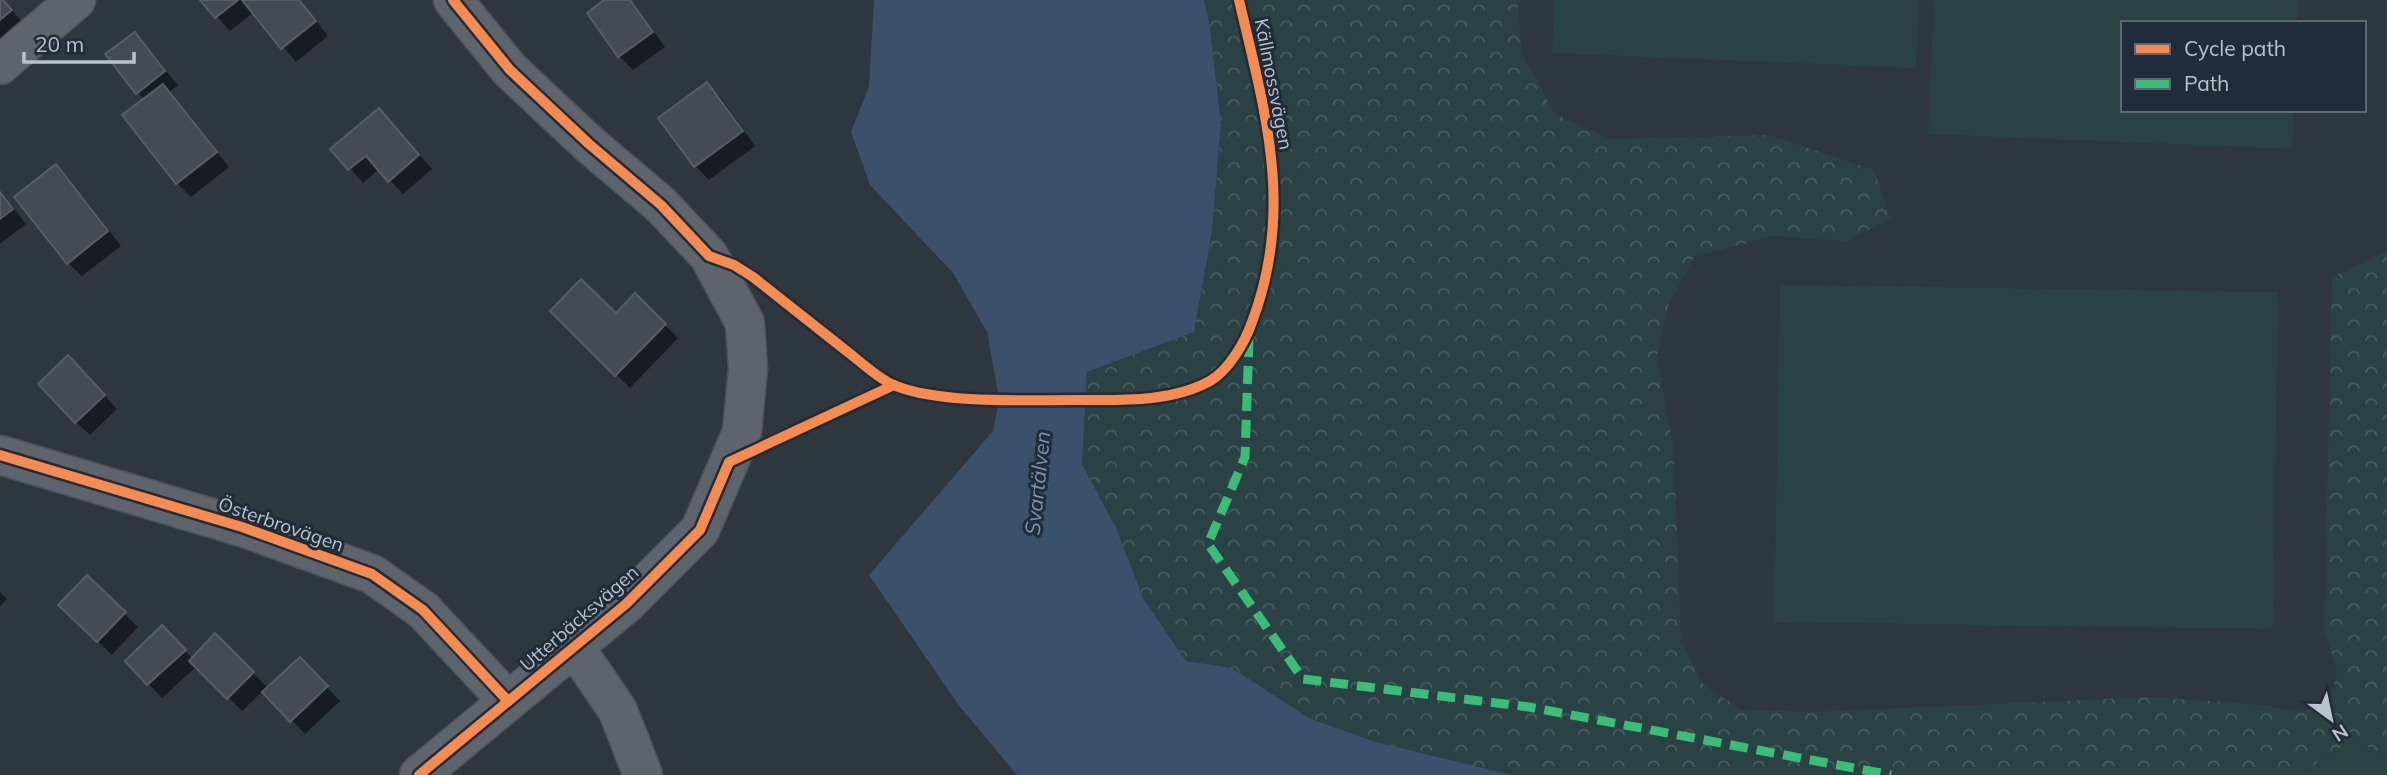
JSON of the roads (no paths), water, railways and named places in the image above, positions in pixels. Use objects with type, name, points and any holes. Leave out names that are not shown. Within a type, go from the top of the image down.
[{"type":"street","points":[[0,65],[76,0]]},
{"type":"street","name":"Utterbäcksvägen","points":[[419,775],[626,604],[700,530],[742,432],[748,369],[745,323],[709,256],[661,205],[510,70],[453,0]]},
{"type":"street","name":"Österbrovägen","points":[[0,455],[242,527],[372,574],[424,610],[508,701]]},
{"type":"street","points":[[574,646],[618,711],[643,775]]},
{"type":"water","name":"Svartälven","points":[[874,0],[1204,0],[1210,28],[1221,124],[1212,231],[1194,332],[1087,372],[1082,464],[1116,528],[1143,598],[1186,661],[1232,668],[1309,718],[1372,741],[1512,775],[1017,775],[960,707],[869,575],[993,431],[999,398],[987,332],[953,273],[870,185],[851,132],[869,86]]}]
